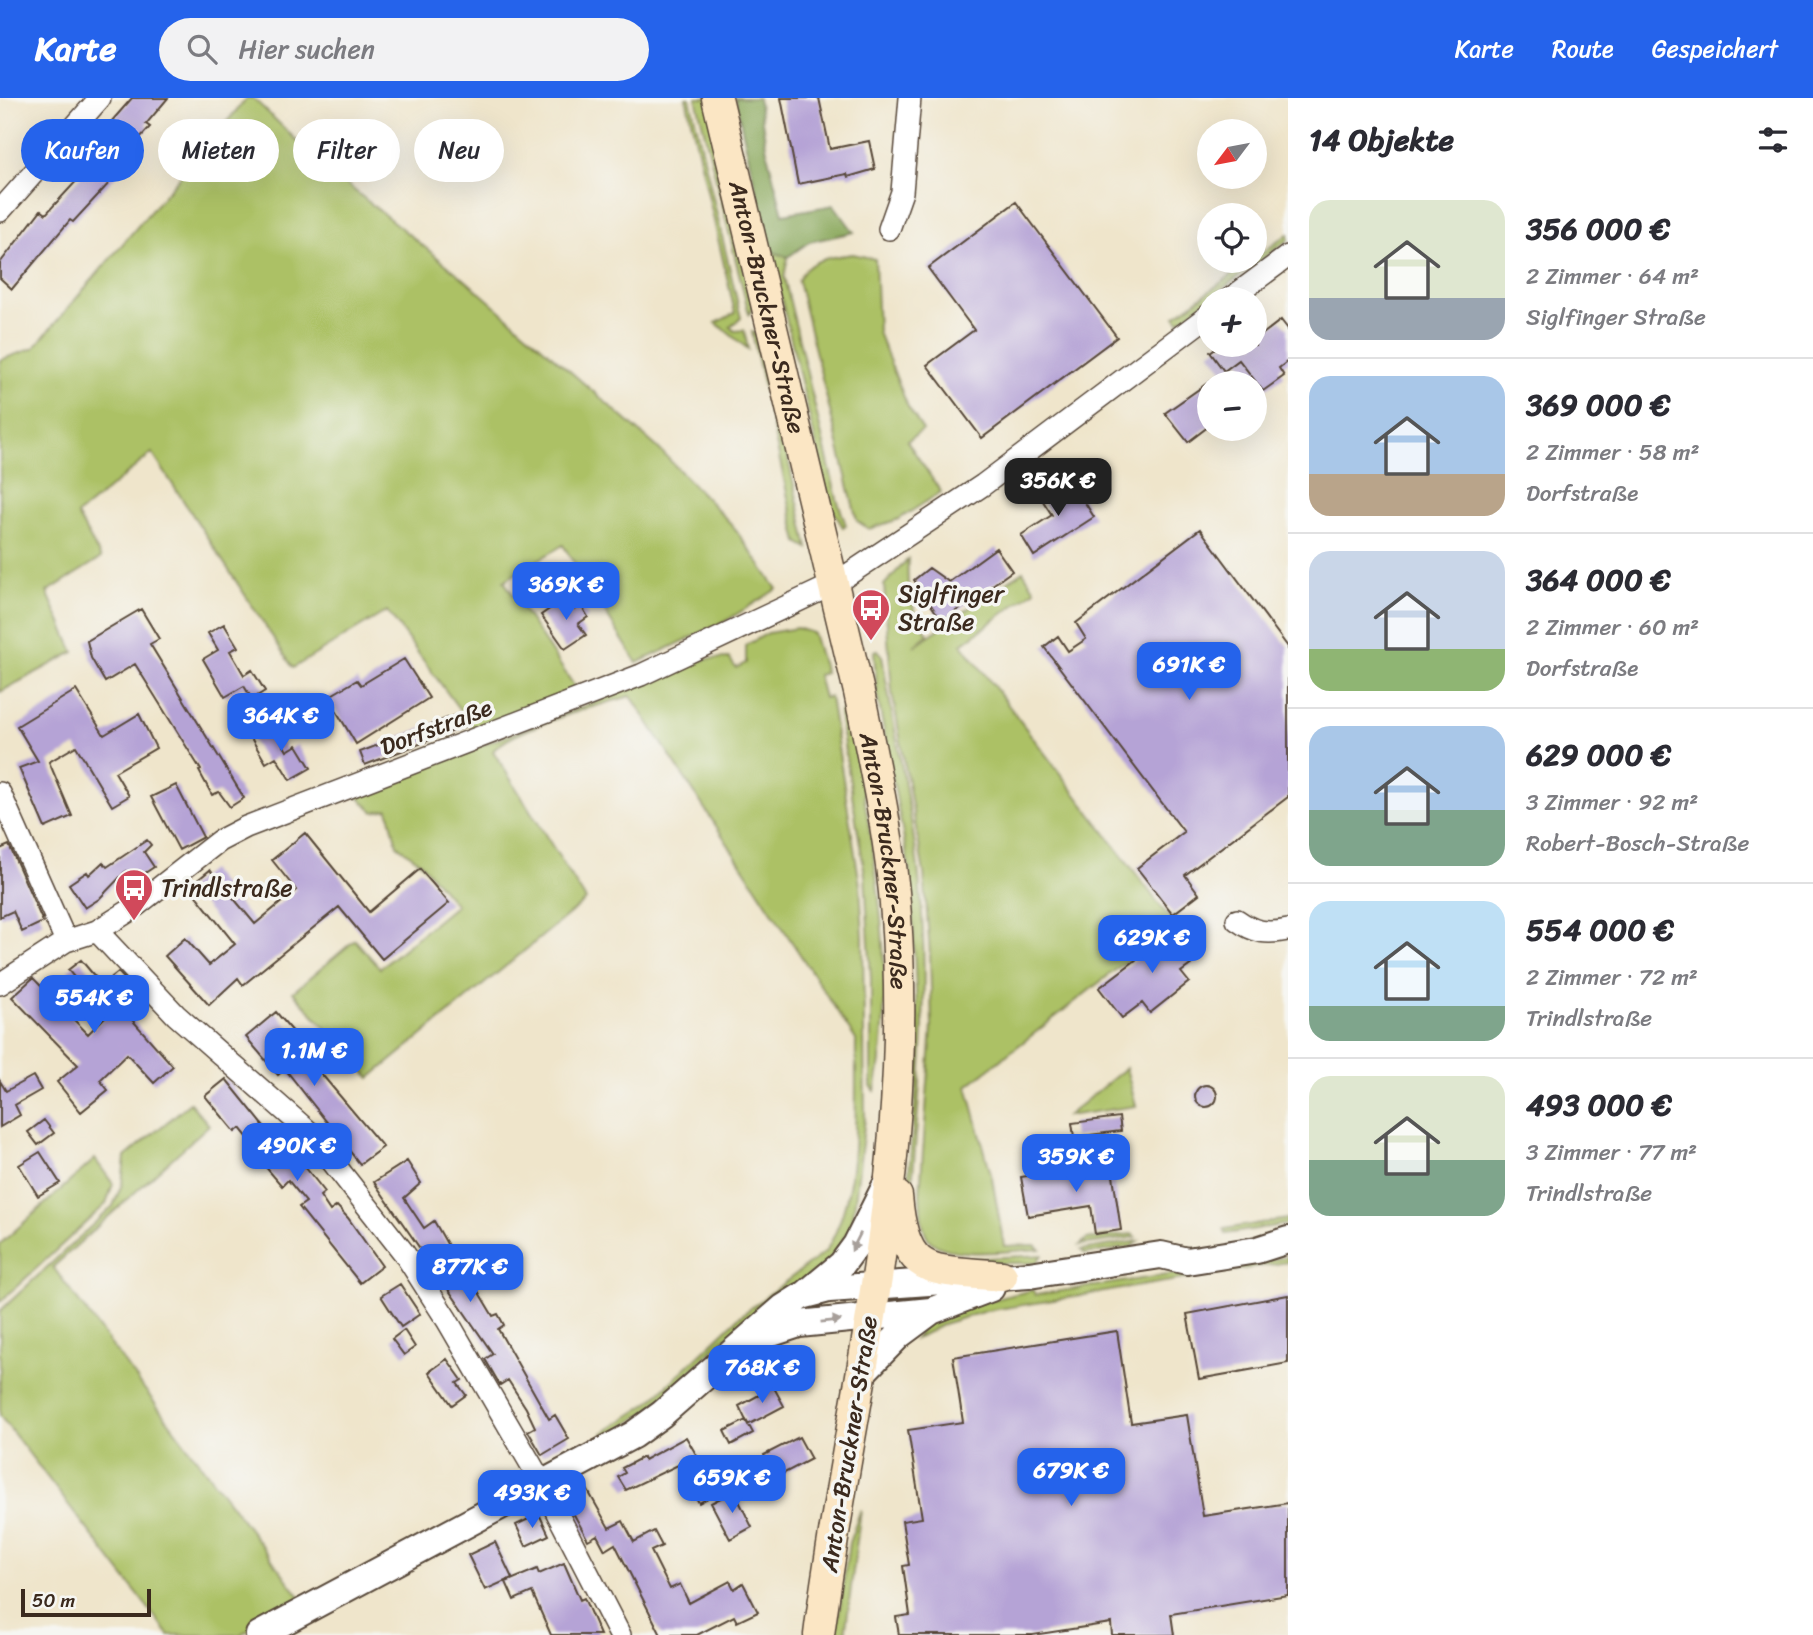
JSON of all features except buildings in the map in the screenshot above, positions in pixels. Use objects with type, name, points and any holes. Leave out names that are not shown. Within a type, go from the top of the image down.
[{"type":"main road","name":"Anton-Bruckner-Straße","points":[[718,98],[834,584],[877,780],[896,913],[898,1045],[893,1151],[864,1371],[819,1635]]},
{"type":"main road","points":[[893,1151],[899,1221],[908,1249],[922,1263],[940,1270],[1015,1276]]},
{"type":"street","points":[[0,211],[100,98]]},
{"type":"street","points":[[889,229],[902,192],[910,98]]},
{"type":"street","points":[[1246,287],[1288,256]]},
{"type":"street","points":[[834,584],[983,485],[1197,324]]},
{"type":"street","name":"Dorfstraße","points":[[0,985],[66,941],[97,931],[132,909],[219,841],[246,827],[641,675],[834,584]]},
{"type":"street","points":[[0,793],[66,941]]},
{"type":"street","points":[[1237,920],[1250,929],[1266,934],[1288,930]]},
{"type":"street","points":[[97,931],[176,1015],[309,1132],[404,1253],[447,1320],[542,1485],[620,1635]]},
{"type":"street","points":[[259,1635],[542,1485],[646,1426],[783,1308],[842,1264],[856,1245],[888,1181]]},
{"type":"street","points":[[802,1296],[829,1289],[1015,1276],[1161,1255],[1187,1261],[1199,1260],[1257,1250],[1288,1238]]},
{"type":"street","points":[[864,1371],[899,1335],[931,1311],[947,1302],[1015,1276]]},
{"type":"street","points":[[745,1341],[799,1324],[931,1311]]},
{"type":"green space","points":[[247,98],[253,98],[275,119],[229,119]]},
{"type":"green space","points":[[686,98],[690,98],[741,318],[730,327],[735,331],[744,330],[748,349],[716,323],[735,313]]},
{"type":"green space","points":[[696,98],[708,98],[753,309],[749,314]]},
{"type":"green space","points":[[735,98],[758,98],[768,157],[783,214],[834,205],[854,232],[809,242],[788,257],[770,251]]},
{"type":"green space","points":[[279,123],[293,137],[293,182],[344,182],[463,278],[658,448],[732,525],[777,589],[724,622],[637,663],[563,545],[504,581],[577,690],[474,729],[387,611],[293,668],[152,453],[77,515],[101,558],[47,592],[74,652],[0,692],[0,360],[34,348],[175,182],[279,182]]},
{"type":"green space","points":[[1288,234],[1288,240],[1267,256],[1267,249]]},
{"type":"green space","points":[[770,251],[788,257],[784,277],[837,499],[846,525],[843,527],[831,507]]},
{"type":"green space","points":[[853,254],[875,259],[878,332],[908,407],[923,430],[907,441],[941,492],[899,519],[869,529],[857,521],[798,281],[802,273],[814,263]]},
{"type":"green space","points":[[1234,273],[1244,273],[1225,287],[1215,287]]},
{"type":"green space","points":[[1197,300],[1197,308],[1179,321],[1175,316]]},
{"type":"green space","points":[[752,332],[760,334],[808,548],[798,542]]},
{"type":"green space","points":[[908,559],[911,599],[928,634],[914,646],[1023,571],[1035,590],[962,644],[1174,924],[967,1086],[992,1178],[1004,1246],[1035,1245],[1040,1249],[998,1252],[948,1250],[928,1238],[922,1222],[920,1194],[932,1026],[930,955],[924,873],[892,692],[884,585]]},
{"type":"green space","points":[[797,628],[813,633],[825,673],[818,675],[824,698],[830,697],[860,885],[865,1118],[852,1226],[828,1262],[737,1327],[649,1410],[606,1438],[603,1433],[649,1403],[739,1317],[826,1251],[838,1228],[846,1203],[856,1121],[856,1040],[631,696],[537,726],[518,734],[493,751],[586,900],[370,1078],[293,992],[355,940],[380,968],[456,905],[421,863],[397,845],[388,809],[374,812],[355,794],[706,659],[729,658],[736,668],[746,663],[746,645],[768,633]]},
{"type":"green space","points":[[878,650],[882,655],[911,822],[922,917],[924,997],[911,1197],[907,1194],[919,1056],[913,927],[909,867],[877,693],[874,651]]},
{"type":"green space","points":[[842,709],[851,731],[859,767],[880,910],[884,1020],[875,1091],[871,1086],[871,978],[865,875],[839,714]]},
{"type":"green space","points":[[1126,1068],[1136,1106],[1067,1116]]},
{"type":"green space","points":[[190,1103],[209,1125],[53,1267],[303,1601],[239,1635],[169,1635],[0,1416],[0,1311],[113,1206],[122,1184],[125,1157]]},
{"type":"green space","points":[[95,1159],[113,1184],[106,1204],[0,1302],[0,1244]]},
{"type":"green space","points":[[1288,1219],[1288,1224],[1225,1234],[1224,1229]]},
{"type":"green space","points":[[1132,1234],[1136,1237],[1080,1245],[1087,1239]]},
{"type":"green space","points":[[1138,1241],[1131,1247],[1085,1254],[1081,1250]]},
{"type":"green space","points":[[1042,1255],[1036,1263],[946,1263],[949,1260]]},
{"type":"green space","points":[[1288,1257],[1288,1262],[986,1311],[946,1323],[915,1339],[926,1322],[982,1302],[1033,1290],[1035,1295]]},
{"type":"green space","points":[[861,1509],[845,1635],[836,1635],[849,1543]]},
{"type":"place","name":"Siglfinger Straße","points":[[871,642]]},
{"type":"place","name":"Trindlstraße","points":[[134,922]]}]
